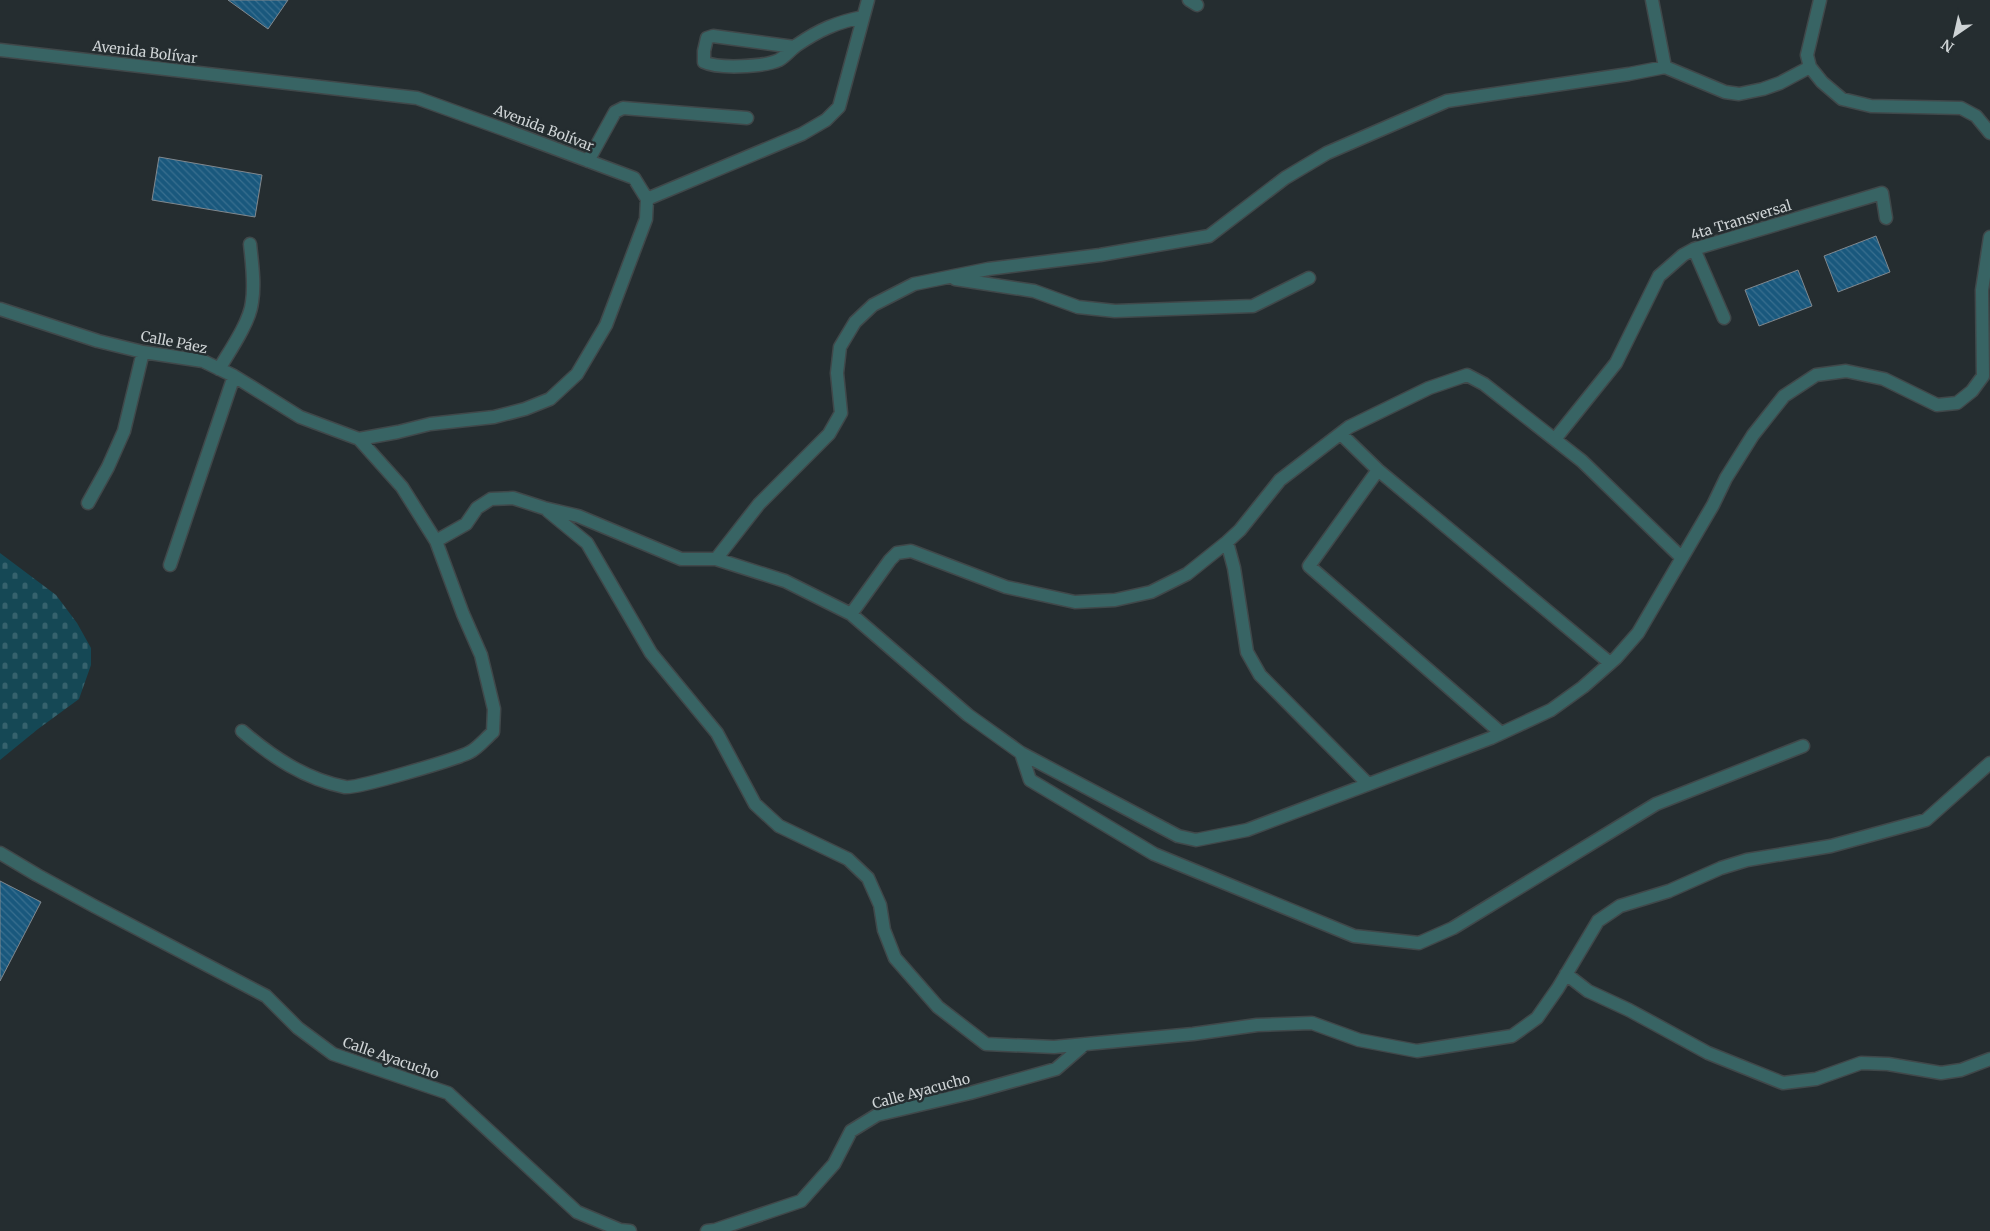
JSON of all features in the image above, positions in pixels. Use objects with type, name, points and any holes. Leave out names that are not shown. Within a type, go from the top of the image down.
[{"type":"street","points":[[359,438],[398,432],[430,424],[494,417],[525,409],[550,398],[577,374],[606,325],[646,219],[647,199],[802,134],[826,120],[839,107],[868,0]]},
{"type":"street","points":[[1652,0],[1665,67]]},
{"type":"street","points":[[1820,0],[1807,55],[1810,66],[1822,82],[1842,99],[1871,106],[1961,108],[1976,116],[1990,133]]},
{"type":"street","points":[[794,47],[713,36],[707,38],[704,62],[710,65],[750,66],[767,63],[780,59],[815,33],[839,22],[863,17]]},
{"type":"street","name":"Avenida Bolívar","points":[[0,50],[417,98],[634,178],[647,199]]},
{"type":"street","points":[[716,559],[759,504],[829,434],[841,413],[837,372],[840,347],[855,322],[873,305],[914,284],[988,269],[1100,255],[1209,236],[1285,178],[1319,158],[1396,122],[1447,101],[1665,67],[1725,92],[1739,94],[1763,90],[1810,66]]},
{"type":"street","points":[[588,161],[615,112],[623,108],[746,118]]},
{"type":"street","name":"4ta Transversal","points":[[1555,439],[1616,363],[1659,276],[1683,255],[1694,248],[1882,193],[1886,218]]},
{"type":"street","points":[[436,541],[466,524],[477,508],[491,499],[513,498],[578,516],[681,558],[716,559],[785,581],[851,614],[968,715],[1021,753],[1178,836],[1196,840],[1247,830],[1501,733],[1551,710],[1583,687],[1610,663],[1638,633],[1713,506],[1726,478],[1753,435],[1784,396],[1816,375],[1846,371],[1884,379],[1937,405],[1956,403],[1972,391],[1983,376],[1982,290],[1990,237]]},
{"type":"street","points":[[219,369],[242,328],[252,304],[253,271],[250,244]]},
{"type":"street","points":[[1694,248],[1724,318]]},
{"type":"street","points":[[945,278],[1034,291],[1078,307],[1115,311],[1253,306],[1309,278]]},
{"type":"street","name":"Calle Páez","points":[[0,309],[98,341],[143,352],[203,361],[234,376],[300,417],[359,438]]},
{"type":"street","points":[[88,502],[108,467],[124,431],[143,352]]},
{"type":"street","points":[[851,614],[897,553],[911,551],[1006,587],[1075,602],[1115,600],[1151,592],[1187,574],[1227,542],[1240,530],[1280,480],[1340,434],[1429,388],[1467,375],[1484,384],[1582,461],[1682,558]]},
{"type":"street","points":[[170,565],[234,376]]},
{"type":"street","points":[[1340,434],[1378,470],[1610,663]]},
{"type":"street","points":[[242,731],[268,754],[304,774],[347,788],[441,764],[471,752],[492,732],[494,709],[481,655],[463,614],[436,541],[402,487],[359,438]]},
{"type":"street","points":[[1378,470],[1309,566],[1501,733]]},
{"type":"street","points":[[544,508],[587,543],[651,653],[717,732],[756,804],[779,826],[848,859],[868,878],[880,905],[884,930],[895,958],[938,1007],[986,1044],[1054,1047],[1193,1034],[1257,1025],[1312,1023],[1359,1040],[1417,1051],[1512,1036],[1537,1018],[1558,988],[1598,921],[1620,906],[1669,891],[1721,868],[1747,860],[1831,846],[1926,820],[1990,763]]},
{"type":"street","points":[[1227,542],[1234,568],[1247,652],[1260,675],[1368,784]]},
{"type":"street","points":[[1021,753],[1030,780],[1154,854],[1354,936],[1420,943],[1453,928],[1656,804],[1803,746]]},
{"type":"street","name":"Calle Ayacucho","points":[[0,853],[94,906],[266,996],[298,1028],[333,1054],[448,1093],[577,1212],[620,1230],[630,1231]]},
{"type":"street","points":[[1566,974],[1588,991],[1629,1010],[1708,1054],[1783,1083],[1816,1080],[1861,1063],[1888,1064],[1941,1072],[1961,1070],[1990,1059]]},
{"type":"street","name":"Calle Ayacucho","points":[[707,1231],[715,1230],[800,1201],[834,1164],[851,1131],[877,1115],[970,1093],[1056,1069],[1085,1044]]},
{"type":"green space","points":[[0,553],[56,595],[77,623],[91,648],[91,665],[79,699],[0,760]]},
{"type":"building","points":[[228,0],[288,0],[268,29]]},
{"type":"building","points":[[159,157],[262,175],[255,217],[152,200]]},
{"type":"building","points":[[1876,236],[1890,272],[1838,292],[1824,256]]},
{"type":"building","points":[[1798,270],[1812,306],[1759,326],[1745,290]]},
{"type":"building","points":[[0,881],[41,902],[0,981]]}]
